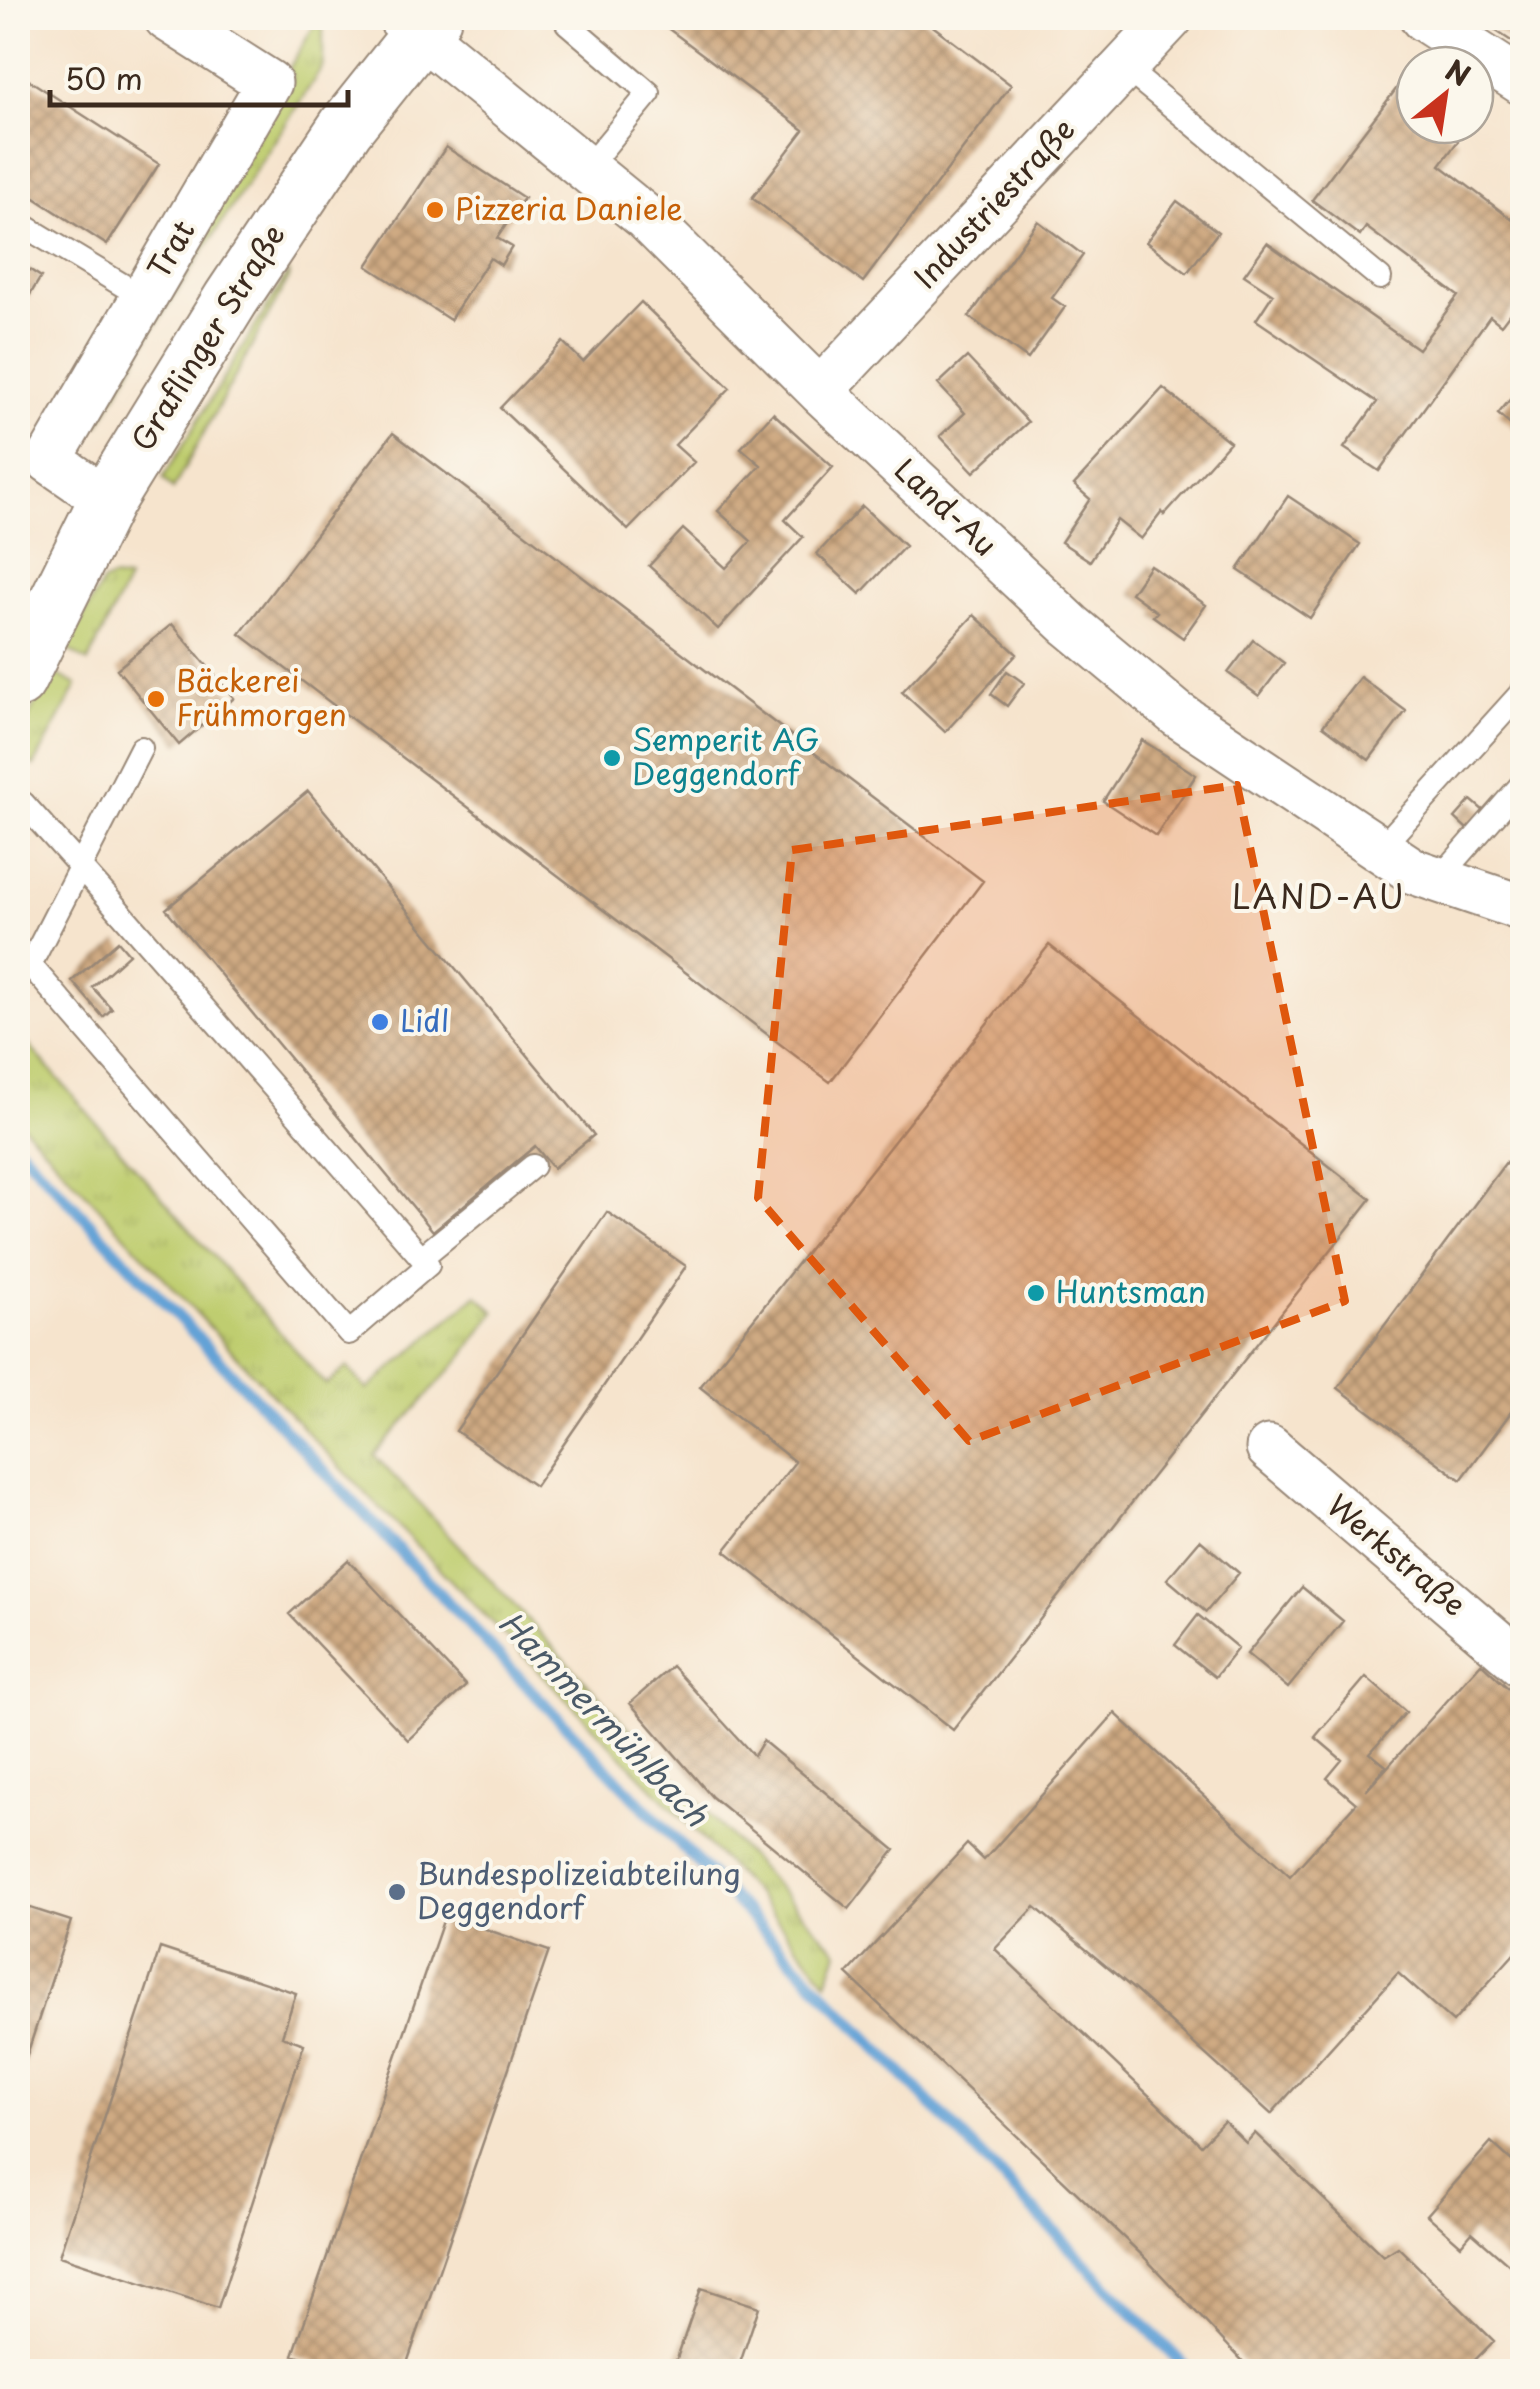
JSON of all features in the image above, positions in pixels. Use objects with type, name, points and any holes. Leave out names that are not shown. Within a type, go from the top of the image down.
[{"type":"street","name":"Trat","points":[[107,500],[50,460],[269,82],[168,18]]},
{"type":"street","name":"Industriestraße","points":[[820,390],[1170,18]]},
{"type":"street","points":[[1422,18],[1522,82]]},
{"type":"street","name":"Land-Au","points":[[417,23],[659,230],[820,390],[1070,625],[1177,714],[1413,871],[1522,908]]},
{"type":"street","name":"Graflinger Straße","points":[[18,680],[107,500],[231,298],[417,23]]},
{"type":"street","name":"Werkstraße","points":[[1269,1448],[1522,1664]]},
{"type":"lane","points":[[570,18],[567,22],[649,93],[587,168]]},
{"type":"lane","points":[[1124,67],[1380,278]]},
{"type":"lane","points":[[18,222],[144,298]]},
{"type":"lane","points":[[1380,850],[1522,692]]},
{"type":"lane","points":[[18,801],[23,802],[79,866],[422,1257],[428,1265],[349,1333],[30,964],[79,866],[141,748]]},
{"type":"lane","points":[[1438,880],[1522,784]]},
{"type":"lane","points":[[422,1257],[533,1166]]},
{"type":"highlighted area","points":[[1237,785],[1345,1301],[969,1441],[758,1198],[792,850]]},
{"type":"green space","points":[[323,25],[323,66],[155,326],[99,425],[96,419],[293,77],[288,70],[314,26]]},
{"type":"green space","points":[[288,273],[289,278],[173,489],[163,478]]},
{"type":"green space","points":[[112,578],[128,580],[88,662],[66,648],[102,583]]},
{"type":"green space","points":[[53,672],[77,685],[34,766],[25,757],[23,734]]},
{"type":"green space","points":[[18,1033],[326,1385],[347,1367],[367,1390],[477,1295],[495,1312],[463,1356],[374,1455],[838,1952],[827,1982],[757,1895],[320,1446],[18,1120]]},
{"type":"building","points":[[654,18],[922,18],[1011,85],[863,282],[752,198],[804,130]]},
{"type":"building","points":[[1500,18],[1522,18],[1522,48],[1493,29]]},
{"type":"building","points":[[18,73],[159,164],[107,245],[18,187]]},
{"type":"building","points":[[1395,90],[1395,145],[1455,145],[1440,165],[1522,227],[1522,297],[1501,325],[1490,316],[1379,471],[1344,448],[1377,402],[1256,320],[1273,294],[1244,275],[1267,243],[1418,349],[1458,296],[1366,227],[1360,236],[1312,200]]},
{"type":"building","points":[[446,147],[524,198],[497,238],[512,247],[501,265],[490,258],[450,320],[367,266]]},
{"type":"building","points":[[1177,201],[1218,232],[1187,273],[1146,242]]},
{"type":"building","points":[[1038,221],[1083,255],[1052,298],[1065,307],[1028,359],[969,317]]},
{"type":"building","points":[[18,262],[41,277],[18,314]]},
{"type":"building","points":[[641,302],[730,388],[675,445],[694,462],[628,530],[500,408],[563,342],[583,362]]},
{"type":"building","points":[[967,357],[1028,422],[974,472],[940,436],[965,413],[938,384]]},
{"type":"building","points":[[1522,385],[1522,435],[1498,414]]},
{"type":"building","points":[[1163,388],[1230,442],[1141,539],[1117,520],[1090,561],[1061,542],[1090,499],[1074,485]]},
{"type":"building","points":[[773,413],[833,467],[785,520],[803,537],[718,629],[649,566],[683,529],[726,568],[751,541],[718,511],[761,465],[741,448]]},
{"type":"building","name":"Semperit AG Deggendorf","points":[[393,433],[983,881],[830,1082],[240,634]]},
{"type":"building","points":[[1288,496],[1360,544],[1310,618],[1238,570]]},
{"type":"building","points":[[862,506],[905,546],[860,594],[817,554]]},
{"type":"building","points":[[1150,565],[1206,605],[1183,638],[1131,593]]},
{"type":"building","points":[[974,615],[1017,654],[945,732],[902,692]]},
{"type":"building","points":[[172,624],[234,698],[179,745],[117,669]]},
{"type":"building","points":[[1253,640],[1284,663],[1259,696],[1228,673]]},
{"type":"building","points":[[1007,671],[1024,683],[1007,706],[991,694]]},
{"type":"building","points":[[1360,677],[1406,711],[1369,760],[1323,726]]},
{"type":"building","points":[[1142,740],[1196,775],[1156,836],[1103,801]]},
{"type":"building","name":"Lidl","points":[[308,791],[594,1135],[553,1168],[535,1146],[433,1231],[166,909]]},
{"type":"building","points":[[1471,800],[1484,811],[1468,830],[1455,818]]},
{"type":"building","points":[[118,941],[129,954],[92,987],[112,1009],[103,1017],[72,981]]},
{"type":"building","name":"Huntsman","points":[[1049,945],[1371,1199],[953,1730],[725,1551],[795,1462],[700,1387]]},
{"type":"building","points":[[1506,1162],[1522,1174],[1522,1397],[1461,1480],[1338,1388]]},
{"type":"building","points":[[607,1212],[686,1266],[535,1486],[456,1431]]},
{"type":"building","points":[[1200,1540],[1239,1573],[1206,1612],[1167,1579]]},
{"type":"building","points":[[348,1560],[466,1686],[408,1740],[289,1614]]},
{"type":"building","points":[[1302,1587],[1343,1621],[1288,1688],[1247,1654]]},
{"type":"building","points":[[1198,1615],[1238,1648],[1215,1677],[1175,1645]]},
{"type":"building","points":[[1481,1663],[1522,1701],[1522,1945],[1453,2022],[1398,1973],[1271,2114],[1136,1991],[1035,1907],[995,1949],[1201,2145],[1224,2121],[1246,2143],[1255,2133],[1383,2256],[1398,2247],[1494,2341],[1463,2372],[1253,2372],[1143,2256],[847,1974],[967,1844],[984,1860],[1115,1713],[1290,1876],[1356,1803],[1327,1778],[1342,1760],[1315,1737],[1366,1677],[1406,1712],[1370,1753],[1386,1766],[1366,1791]]},
{"type":"building","points":[[672,1666],[754,1756],[763,1741],[895,1850],[849,1909],[712,1797],[630,1703]]},
{"type":"building","points":[[18,1904],[71,1921],[18,2082]]},
{"type":"building","points":[[445,1915],[549,1951],[404,2372],[341,2372],[293,2355]]},
{"type":"building","points":[[160,1948],[296,1993],[282,2036],[304,2044],[218,2308],[59,2256]]},
{"type":"building","points":[[1491,2142],[1522,2170],[1522,2276],[1472,2232],[1461,2245],[1427,2215]]},
{"type":"building","points":[[701,2288],[759,2307],[737,2372],[673,2370]]},
{"type":"waterway","name":"Hammermühlbach","points":[[18,1147],[509,1667],[1190,2372]]},
{"type":"place","name":"Pizzeria Daniele","points":[[435,210]]},
{"type":"place","name":"Bäckerei Frühmorgen","points":[[156,699]]},
{"type":"place","name":"Semperit AG Deggendorf","points":[[612,758]]},
{"type":"place","name":"Lidl","points":[[380,1022]]},
{"type":"place","name":"Huntsman","points":[[1036,1293]]},
{"type":"place","name":"Bundespolizeiabteilung Deggendorf","points":[[397,1892]]},
{"type":"district","name":"LAND-AU","points":[[1319,898]]}]
